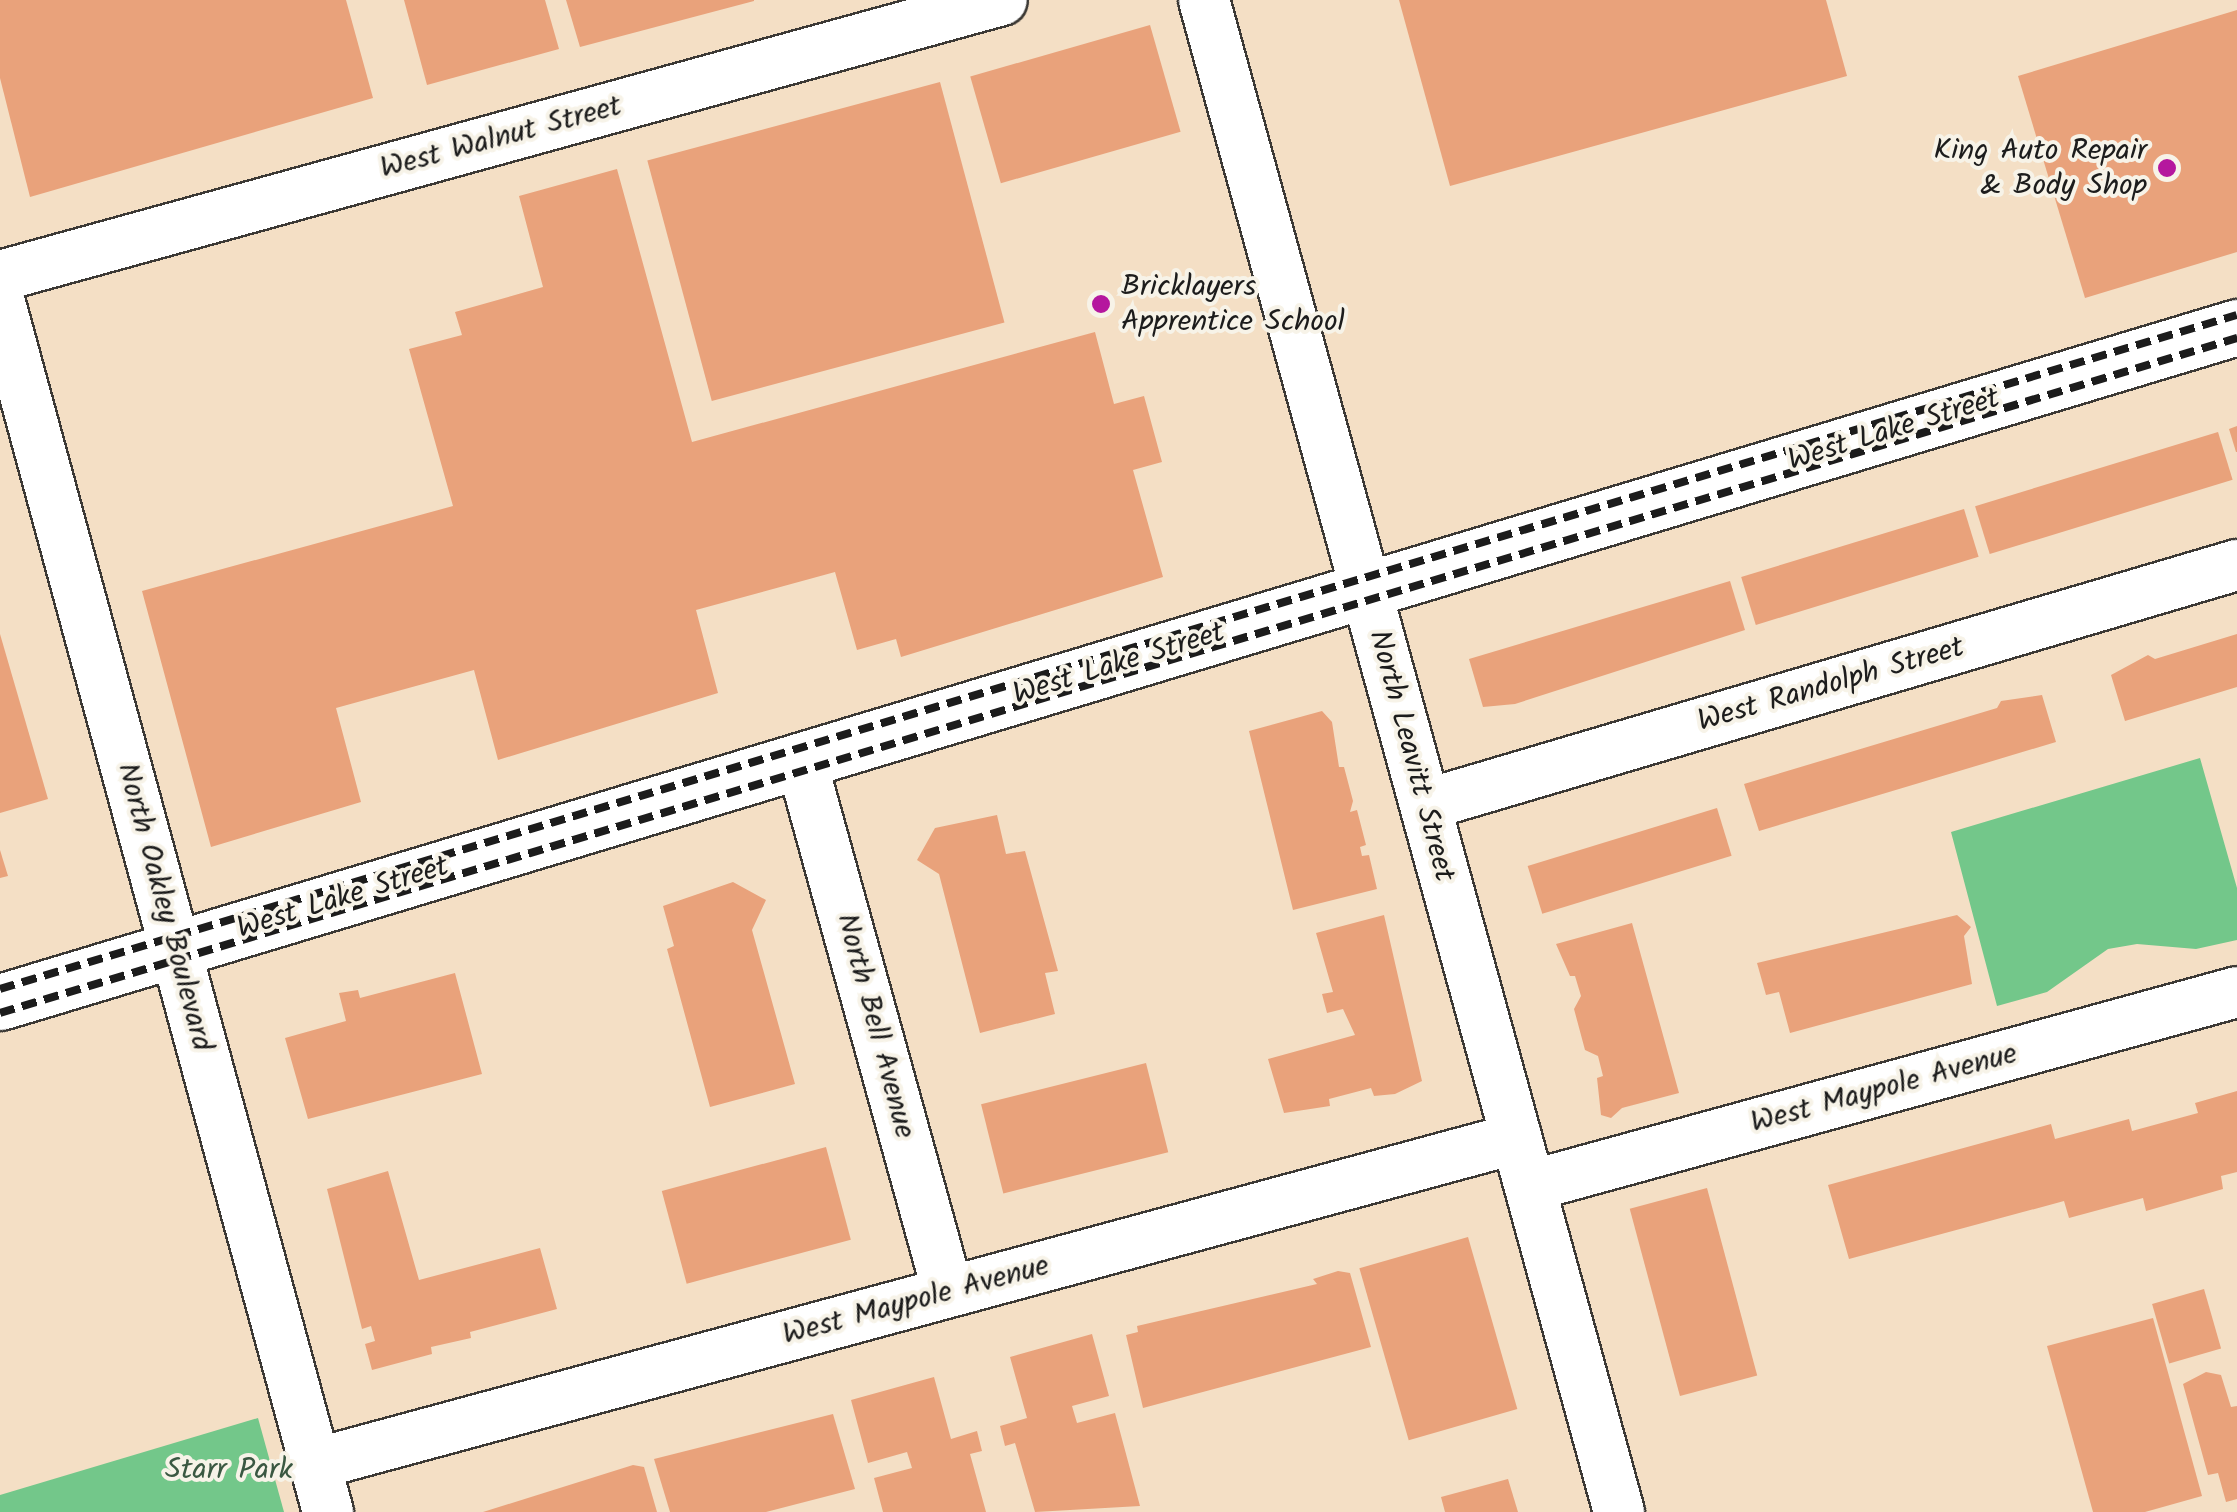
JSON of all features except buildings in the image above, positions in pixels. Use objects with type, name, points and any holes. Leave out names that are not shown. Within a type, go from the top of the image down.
[{"type":"main road","name":"West Lake Street","points":[[0,1002],[2237,327]]},
{"type":"street","name":"West Walnut Street","points":[[0,276],[1002,0]]},
{"type":"street","name":"North Leavitt Street","points":[[1204,0],[1620,1512]]},
{"type":"street","name":"North Oakley Boulevard","points":[[0,303],[328,1512]]},
{"type":"street","name":"West Randolph Street","points":[[1425,805],[2237,565]]},
{"type":"street","name":"North Bell Avenue","points":[[802,760],[948,1292]]},
{"type":"street","name":"West Maypole Avenue","points":[[1530,1186],[2237,992]]},
{"type":"street","name":"West Maypole Avenue","points":[[315,1464],[1517,1138]]},
{"type":"green space","points":[[2200,758],[2237,888],[2237,940],[2196,949],[2137,944],[2108,949],[2047,992],[1997,1006],[1951,832]]},
{"type":"green space","name":"Starr Park","points":[[258,1418],[284,1512],[0,1512],[0,1495]]},
{"type":"railway","points":[[0,989],[2237,315]]},
{"type":"railway","points":[[0,1013],[2237,338]]},
{"type":"place","name":"King Auto Repair & Body Shop","points":[[2167,168]]},
{"type":"place","name":"Bricklayers Apprentice School","points":[[1101,304]]}]
